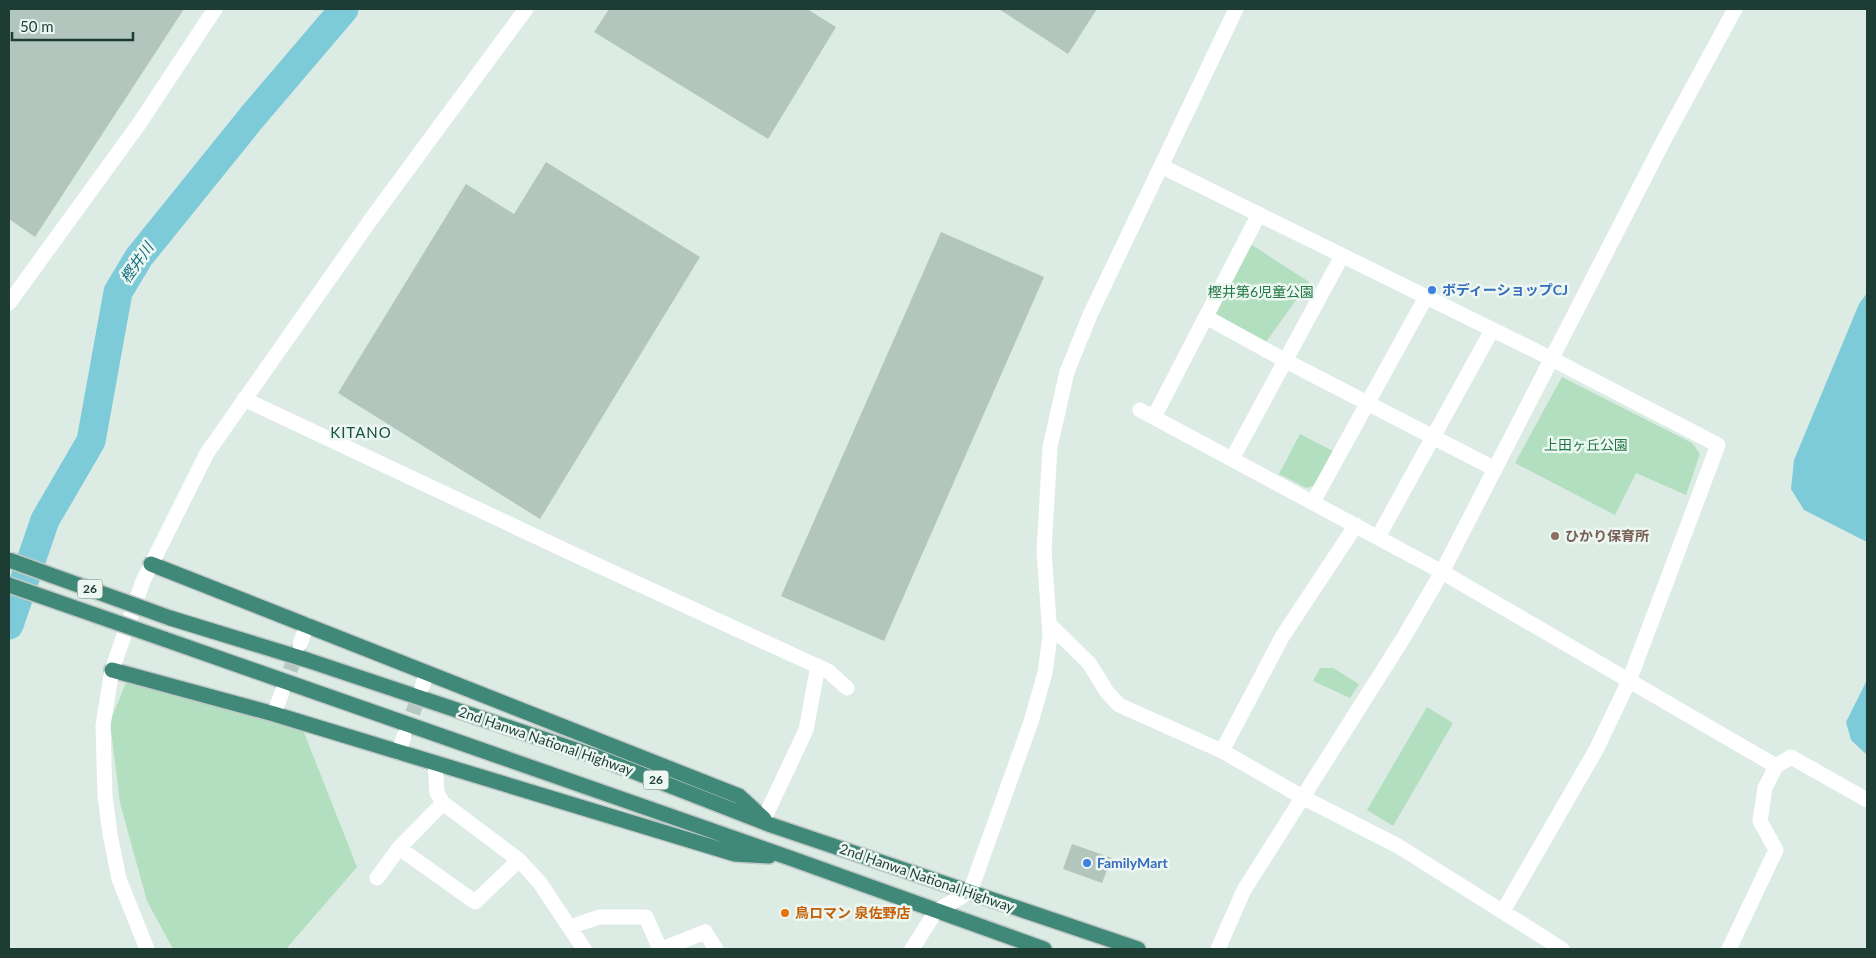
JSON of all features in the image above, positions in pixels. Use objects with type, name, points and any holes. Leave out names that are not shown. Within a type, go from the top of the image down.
[{"type":"highway","name":"2nd Hanwa National Highway","points":[[9,560],[170,618],[307,660],[594,756],[767,822],[1138,949]]},
{"type":"highway","points":[[151,564],[739,796],[767,822]]},
{"type":"highway","name":"2nd Hanwa National Highway","points":[[9,585],[790,858],[1044,949]]},
{"type":"highway","points":[[112,670],[274,714],[735,854],[790,858]]},
{"type":"street","points":[[9,303],[140,124],[215,9]]},
{"type":"street","points":[[147,949],[120,879],[110,834],[105,796],[103,725],[112,670],[143,581],[207,452],[372,218],[526,9]]},
{"type":"street","points":[[912,949],[936,911],[970,892],[1032,722],[1045,673],[1050,636],[1044,551],[1050,447],[1067,372],[1090,315],[1236,9]]},
{"type":"street","points":[[1218,949],[1244,890],[1404,638],[1442,572],[1665,138],[1734,9]]},
{"type":"street","points":[[1161,166],[1552,359],[1718,445],[1629,681],[1596,750],[1502,910]]},
{"type":"street","points":[[1154,417],[1259,214]]},
{"type":"street","points":[[1232,459],[1342,256]]},
{"type":"street","points":[[1313,502],[1426,297]]},
{"type":"street","points":[[1206,317],[1286,361],[1495,469]]},
{"type":"street","points":[[1378,536],[1492,330]]},
{"type":"street","points":[[244,399],[573,554],[818,666],[828,671],[847,688]]},
{"type":"street","points":[[1140,410],[1378,536],[1776,766]]},
{"type":"street","points":[[1222,751],[1282,637],[1356,525]]},
{"type":"street","points":[[1049,624],[1090,663],[1107,692],[1119,704],[1222,751],[1304,798],[1398,846],[1562,949]]},
{"type":"street","points":[[300,644],[307,625]]},
{"type":"street","points":[[767,822],[806,730],[818,666]]},
{"type":"street","points":[[422,687],[427,673]]},
{"type":"street","points":[[274,714],[282,692]]},
{"type":"street","points":[[399,752],[404,736]]},
{"type":"street","points":[[1729,949],[1776,850],[1760,821],[1765,788],[1776,766],[1791,757],[1867,800]]},
{"type":"street","points":[[435,763],[437,793],[443,803],[519,860],[540,883],[584,949]]},
{"type":"street","points":[[377,878],[399,848],[443,803]]},
{"type":"street","points":[[399,848],[475,902],[519,860]]},
{"type":"street","points":[[570,927],[600,917],[646,917],[661,949],[705,932],[716,949]]},
{"type":"green space","name":"樫井第6児童公園","points":[[1249,243],[1309,282],[1266,342],[1212,316]]},
{"type":"green space","name":"上田ヶ丘公園","points":[[1562,377],[1692,443],[1700,454],[1686,495],[1636,473],[1615,515],[1515,463]]},
{"type":"green space","points":[[1300,434],[1333,451],[1316,485],[1306,488],[1279,474]]},
{"type":"green space","points":[[1320,668],[1333,668],[1359,684],[1350,698],[1313,681]]},
{"type":"green space","points":[[127,680],[303,730],[357,867],[286,949],[173,949],[147,901],[120,803],[110,722]]},
{"type":"green space","points":[[1427,707],[1453,723],[1393,826],[1367,810]]},
{"type":"water","points":[[1867,293],[1867,542],[1804,510],[1791,489],[1794,460],[1859,304]]},
{"type":"water","points":[[1867,680],[1867,755],[1851,740],[1846,722]]},
{"type":"building","points":[[9,9],[184,9],[35,237],[9,219]]},
{"type":"building","points":[[609,9],[807,9],[836,27],[768,139],[594,32]]},
{"type":"building","points":[[999,9],[1097,9],[1068,54]]},
{"type":"building","points":[[546,162],[700,257],[540,519],[338,393],[466,184],[514,214]]},
{"type":"building","points":[[941,232],[1044,277],[884,641],[781,596]]},
{"type":"building","name":"FamilyMart","points":[[1072,844],[1112,858],[1102,883],[1063,869]]},
{"type":"waterway","name":"樫井川","points":[[9,625],[45,520],[91,441],[118,292],[139,257],[252,117],[344,9]]},
{"type":"tunnel","points":[[282,692],[300,644]]},
{"type":"tunnel","points":[[405,735],[422,687]]},
{"type":"place","name":"ボディーショップCJ","points":[[1432,290]]},
{"type":"place","name":"ひかり保育所","points":[[1555,536]]},
{"type":"place","name":"FamilyMart","points":[[1087,863]]},
{"type":"place","name":"鳥ロマン 泉佐野店","points":[[785,913]]},
{"type":"district","name":"KITANO","points":[[361,433]]}]
